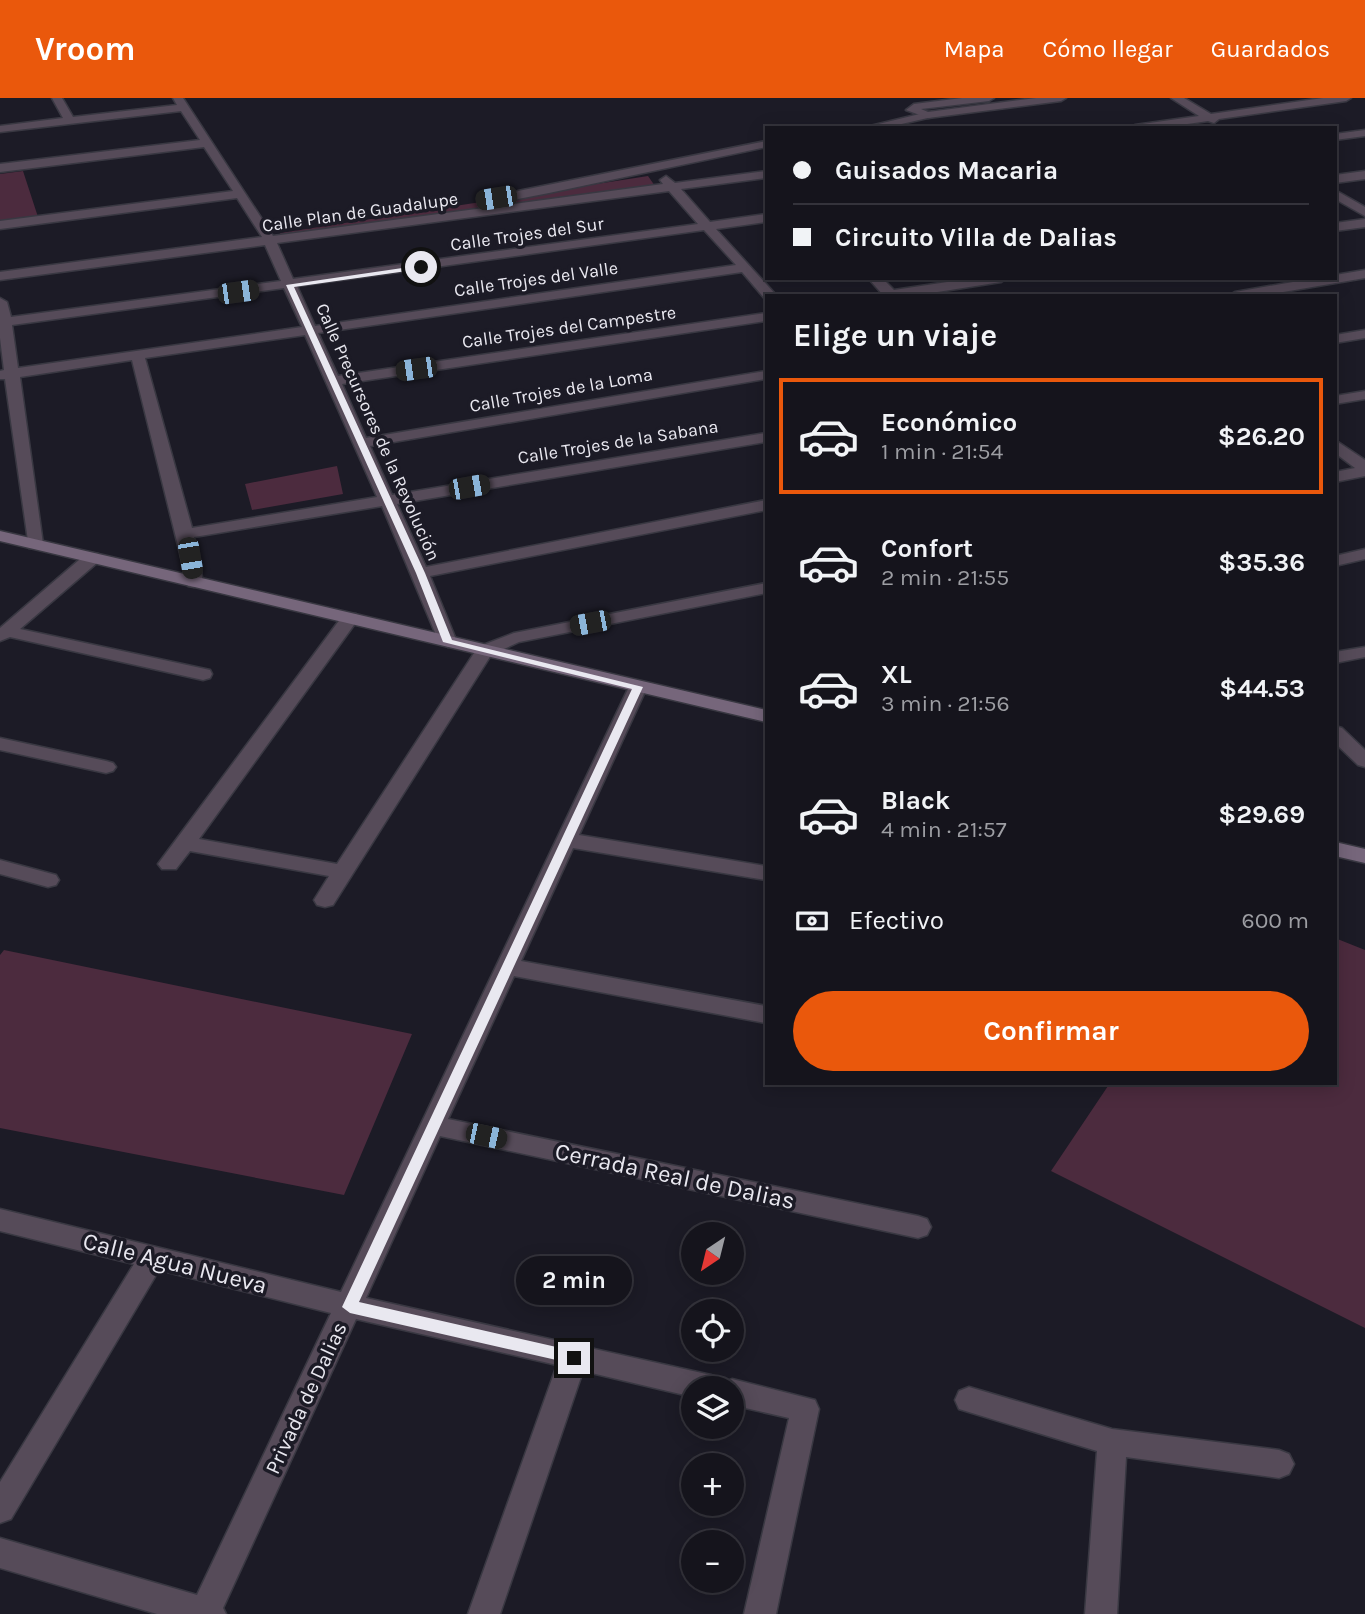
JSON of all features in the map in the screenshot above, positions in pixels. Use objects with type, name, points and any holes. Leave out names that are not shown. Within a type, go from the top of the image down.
[{"type":"main road","points":[[0,536],[765,716]]},
{"type":"main road","points":[[1337,849],[1365,856]]},
{"type":"street","points":[[57,98],[70,121]]},
{"type":"street","points":[[928,115],[911,110],[989,98]]},
{"type":"street","points":[[876,126],[928,115],[1061,98]]},
{"type":"street","points":[[1176,98],[1224,126]]},
{"type":"street","points":[[1150,126],[1346,98]]},
{"type":"street","points":[[0,129],[181,103]]},
{"type":"street","name":"Calle Precursores de la Revolución","points":[[181,103],[267,237],[421,573],[448,642]]},
{"type":"street","points":[[1337,137],[1365,133]]},
{"type":"street","points":[[0,168],[206,143]]},
{"type":"street","points":[[267,237],[541,191],[765,144]]},
{"type":"street","points":[[714,159],[732,179]]},
{"type":"street","points":[[656,166],[672,188],[768,294]]},
{"type":"street","name":"Calle Plan de Guadalupe","points":[[0,276],[267,237],[765,174]]},
{"type":"street","points":[[1337,179],[1365,175]]},
{"type":"street","points":[[0,225],[240,194]]},
{"type":"street","points":[[1337,195],[1365,212]]},
{"type":"street","name":"Calle Trojes del Sur","points":[[3,323],[765,218]]},
{"type":"street","points":[[1337,227],[1365,223]]},
{"type":"street","name":"Calle Trojes del Valle","points":[[5,375],[745,268]]},
{"type":"street","points":[[1337,279],[1365,274]]},
{"type":"street","points":[[876,280],[891,294]]},
{"type":"street","points":[[898,294],[987,280]]},
{"type":"street","points":[[1247,294],[1330,280]]},
{"type":"street","points":[[0,302],[5,375],[35,544]]},
{"type":"street","name":"Calle Trojes del Campestre","points":[[335,382],[765,317]]},
{"type":"street","points":[[1337,339],[1365,334]]},
{"type":"street","points":[[137,355],[186,534],[194,582]]},
{"type":"street","name":"Calle Trojes de la Loma","points":[[362,443],[765,374]]},
{"type":"street","points":[[1337,400],[1365,395]]},
{"type":"street","name":"Calle Trojes de la Sabana","points":[[186,534],[765,437]]},
{"type":"street","points":[[1337,447],[1365,470]]},
{"type":"street","points":[[1337,477],[1365,470]]},
{"type":"street","points":[[421,573],[765,505]]},
{"type":"street","points":[[1337,561],[1365,554]]},
{"type":"street","points":[[3,634],[92,558]]},
{"type":"street","points":[[325,900],[484,651],[514,638],[765,588]]},
{"type":"street","points":[[169,864],[350,618]]},
{"type":"street","points":[[3,634],[203,674]]},
{"type":"street","points":[[1337,658],[1365,652]]},
{"type":"street","name":"Privada de Dalias","points":[[206,1613],[638,687]]},
{"type":"street","points":[[1337,734],[1365,761]]},
{"type":"street","points":[[0,744],[106,767]]},
{"type":"street","points":[[566,840],[765,873]]},
{"type":"street","points":[[184,843],[344,872]]},
{"type":"street","points":[[0,867],[48,880]]},
{"type":"street","points":[[506,966],[765,1015]]},
{"type":"street","name":"Cerrada Real de Dalias","points":[[432,1125],[918,1227]]},
{"type":"street","name":"Calle Agua Nueva","points":[[0,1220],[350,1307],[681,1382]]},
{"type":"street","points":[[0,1509],[153,1257]]},
{"type":"street","points":[[484,1614],[574,1358]]},
{"type":"street","points":[[744,1395],[805,1409],[760,1614]]},
{"type":"street","points":[[969,1400],[1112,1442],[1279,1464]]},
{"type":"street","points":[[1101,1614],[1112,1442]]},
{"type":"street","points":[[0,1553],[206,1613]]},
{"type":"shaded area","points":[[23,171],[38,217],[0,222],[0,174]]},
{"type":"shaded area","points":[[648,176],[655,186],[282,237],[280,233]]},
{"type":"shaded area","points":[[337,466],[343,494],[252,510],[245,484]]},
{"type":"shaded area","points":[[1337,939],[1365,950],[1365,1328],[1051,1171],[1109,1085],[1337,1085]]},
{"type":"shaded area","points":[[4,950],[412,1034],[344,1195],[0,1128],[0,955]]},
{"type":"route","points":[[421,267],[290,285],[421,573],[448,642],[638,687],[432,1125],[350,1307],[574,1358]]}]
